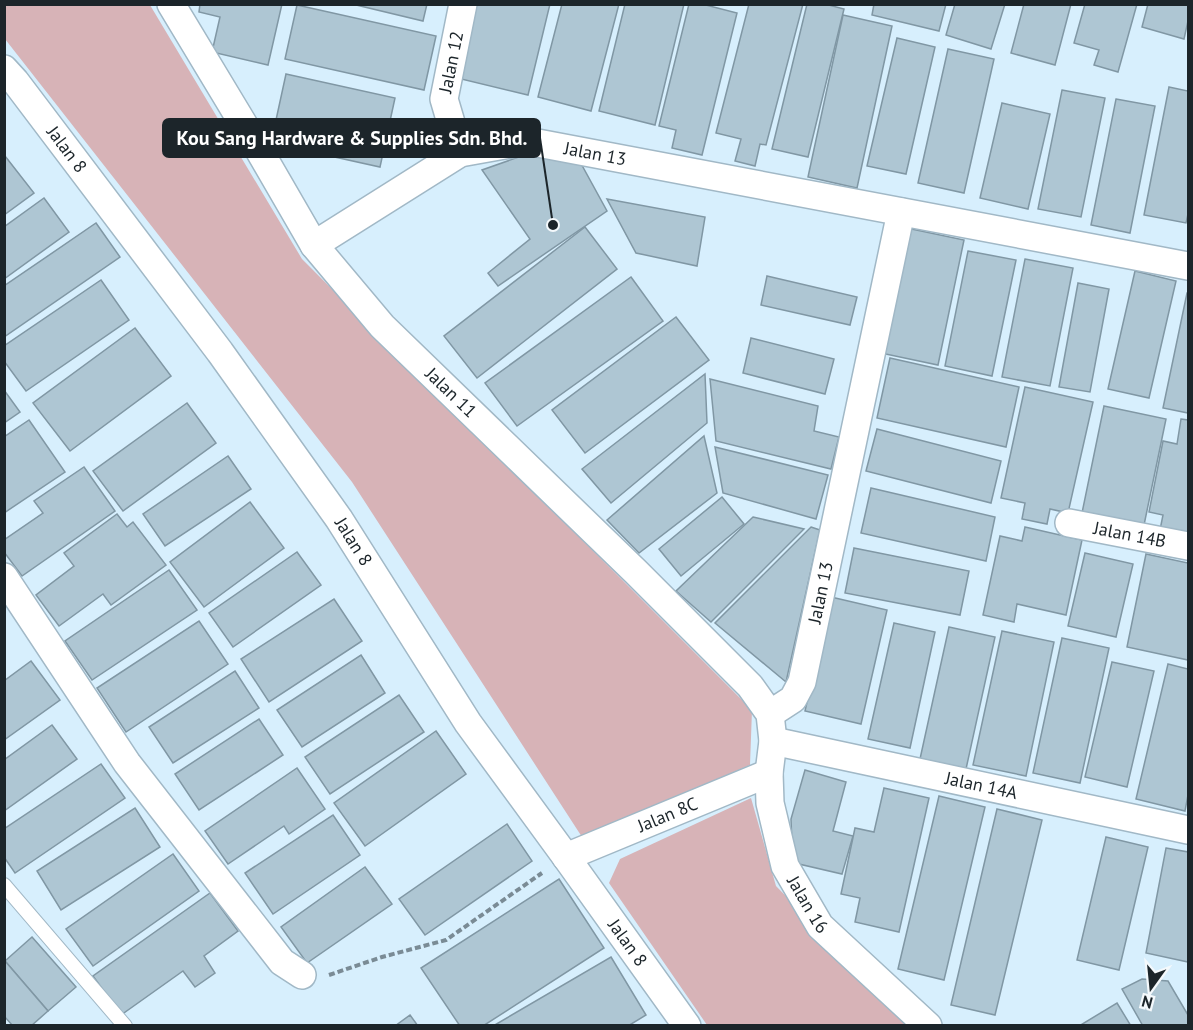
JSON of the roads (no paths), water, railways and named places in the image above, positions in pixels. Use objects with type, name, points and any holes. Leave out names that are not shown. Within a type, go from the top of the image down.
[{"type":"street","name":"Jalan 11","points":[[171,4],[314,244],[382,326],[628,564],[750,686],[770,714],[773,741]]},
{"type":"street","name":"Jalan 12","points":[[460,153],[444,99],[463,4]]},
{"type":"street","name":"Jalan 8","points":[[4,69],[220,352],[339,519],[468,723],[687,1026]]},
{"type":"street","name":"Jalan 13","points":[[314,244],[460,153],[527,141],[1188,266]]},
{"type":"street","name":"Jalan 13","points":[[770,714],[793,699],[802,682],[901,212]]},
{"type":"street","name":"Jalan 14B","points":[[1069,523],[1188,546]]},
{"type":"street","points":[[4,577],[127,763],[282,962],[302,975]]},
{"type":"street","name":"Jalan 16","points":[[773,741],[769,773],[770,803],[785,866],[820,926],[928,1026]]},
{"type":"street","name":"Jalan 14A","points":[[773,741],[1188,830]]},
{"type":"street","name":"Jalan 8C","points":[[566,857],[769,773]]},
{"type":"lane","points":[[4,885],[125,1026]]},
{"type":"place","name":"Kou Sang Hardware & Supplies Sdn. Bhd.","points":[[553,225]]}]
